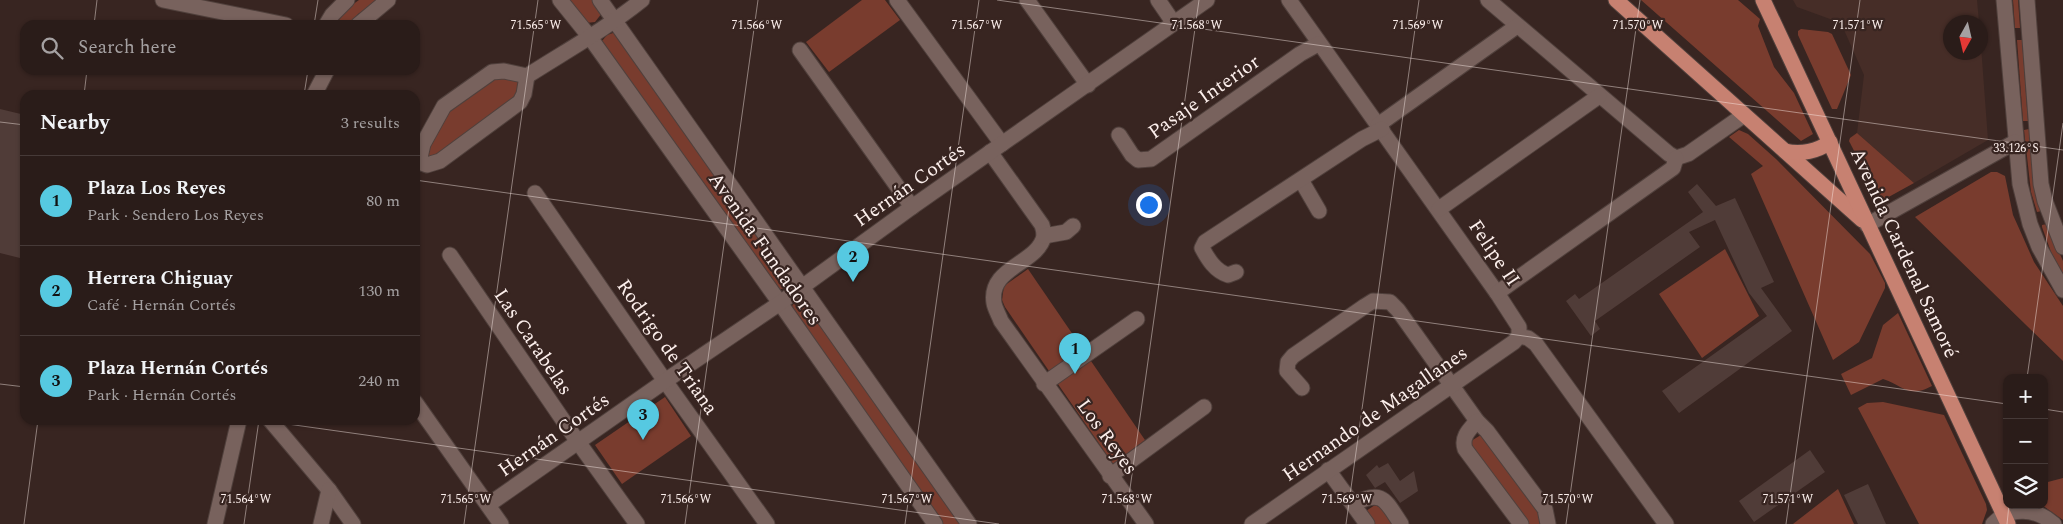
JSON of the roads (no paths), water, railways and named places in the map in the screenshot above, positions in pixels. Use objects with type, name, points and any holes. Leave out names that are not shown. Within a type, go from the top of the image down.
[{"type":"main road","points":[[1616,0],[1867,225]]},
{"type":"main road","name":"Avenida Cardenal Samoré","points":[[1763,0],[1830,142],[2002,521]]},
{"type":"main road","points":[[1785,151],[1801,153],[1812,151],[1830,142]]},
{"type":"street","points":[[163,0],[261,20]]},
{"type":"street","points":[[329,20],[347,0]]},
{"type":"street","points":[[364,20],[388,0]]},
{"type":"street","name":"Avenida Fundadores","points":[[560,0],[589,36],[780,303],[934,524]]},
{"type":"street","name":"Avenida Fundadores","points":[[600,0],[969,524]]},
{"type":"street","points":[[420,154],[423,144],[444,106],[492,72],[504,71],[527,76],[589,36],[615,22],[642,0]]},
{"type":"street","points":[[897,0],[996,148],[1042,224],[1044,236],[1066,232],[1073,226]]},
{"type":"street","points":[[1028,0],[1088,85]]},
{"type":"street","points":[[1158,0],[1173,22]]},
{"type":"street","name":"Hernán Cortés","points":[[488,505],[780,303],[912,207],[1088,85],[1173,22],[1207,0]]},
{"type":"street","name":"Felipe II","points":[[1289,0],[1318,44],[1380,127],[1498,294],[1519,327],[1520,336]]},
{"type":"street","points":[[1488,0],[1599,96],[1676,158],[1688,154],[1744,115]]},
{"type":"street","points":[[2004,0],[2014,134],[2020,184],[2030,224],[2047,262],[2063,290]]},
{"type":"street","points":[[2027,0],[2042,184],[2051,216],[2063,247]]},
{"type":"street","points":[[1236,272],[1228,275],[1222,273],[1213,265],[1202,248],[1206,242],[1380,127],[1518,26]]},
{"type":"street","points":[[2006,34],[2029,32]]},
{"type":"street","name":"Pasaje Interior","points":[[1119,136],[1132,155],[1138,160],[1151,159],[1300,54],[1318,44]]},
{"type":"street","points":[[800,50],[912,207]]},
{"type":"street","points":[[313,90],[314,75]]},
{"type":"street","points":[[315,90],[324,75]]},
{"type":"street","points":[[420,165],[434,164],[514,108],[524,94],[527,76]]},
{"type":"street","points":[[1439,209],[1599,96]]},
{"type":"street","points":[[1867,225],[2014,134],[2036,125]]},
{"type":"street","points":[[1498,294],[1673,168],[1676,158]]},
{"type":"street","points":[[1300,180],[1319,211]]},
{"type":"street","name":"Rodrigo de Triana","points":[[536,193],[665,381],[767,524]]},
{"type":"street","points":[[2030,224],[2051,216]]},
{"type":"street","name":"Los Reyes","points":[[1044,236],[1037,249],[1008,270],[996,284],[994,302],[1001,321],[1044,384],[1146,524]]},
{"type":"street","name":"Las Carabelas","points":[[450,255],[636,524]]},
{"type":"street","points":[[1302,388],[1287,372],[1288,362],[1292,356],[1373,301],[1390,302],[1398,310],[1477,421],[1488,431],[1545,509],[1548,524]]},
{"type":"street","points":[[1044,384],[1137,319]]},
{"type":"street","points":[[1520,336],[1528,338],[1536,344],[1666,524]]},
{"type":"street","name":"Hernando de Magallanes","points":[[1252,524],[1520,336]]},
{"type":"street","points":[[1110,476],[1204,407]]},
{"type":"street","points":[[420,409],[501,524]]},
{"type":"street","points":[[1477,421],[1466,434],[1463,442],[1465,449],[1521,524]]},
{"type":"street","points":[[215,524],[238,425]]},
{"type":"street","points":[[274,425],[329,490],[353,524]]},
{"type":"street","points":[[1328,470],[1367,524]]},
{"type":"street","points":[[321,524],[329,490]]},
{"type":"street","points":[[1354,504],[1367,497],[1374,496],[1380,498],[1386,502],[1401,524]]},
{"type":"street","points":[[2002,521],[2012,512],[2030,512],[2046,518],[2054,524]]},
{"type":"place","name":"Herrera Chiguay","points":[[853,282]]},
{"type":"place","name":"Plaza Los Reyes","points":[[1075,374]]},
{"type":"place","name":"Plaza Hernán Cortés","points":[[643,440]]}]
